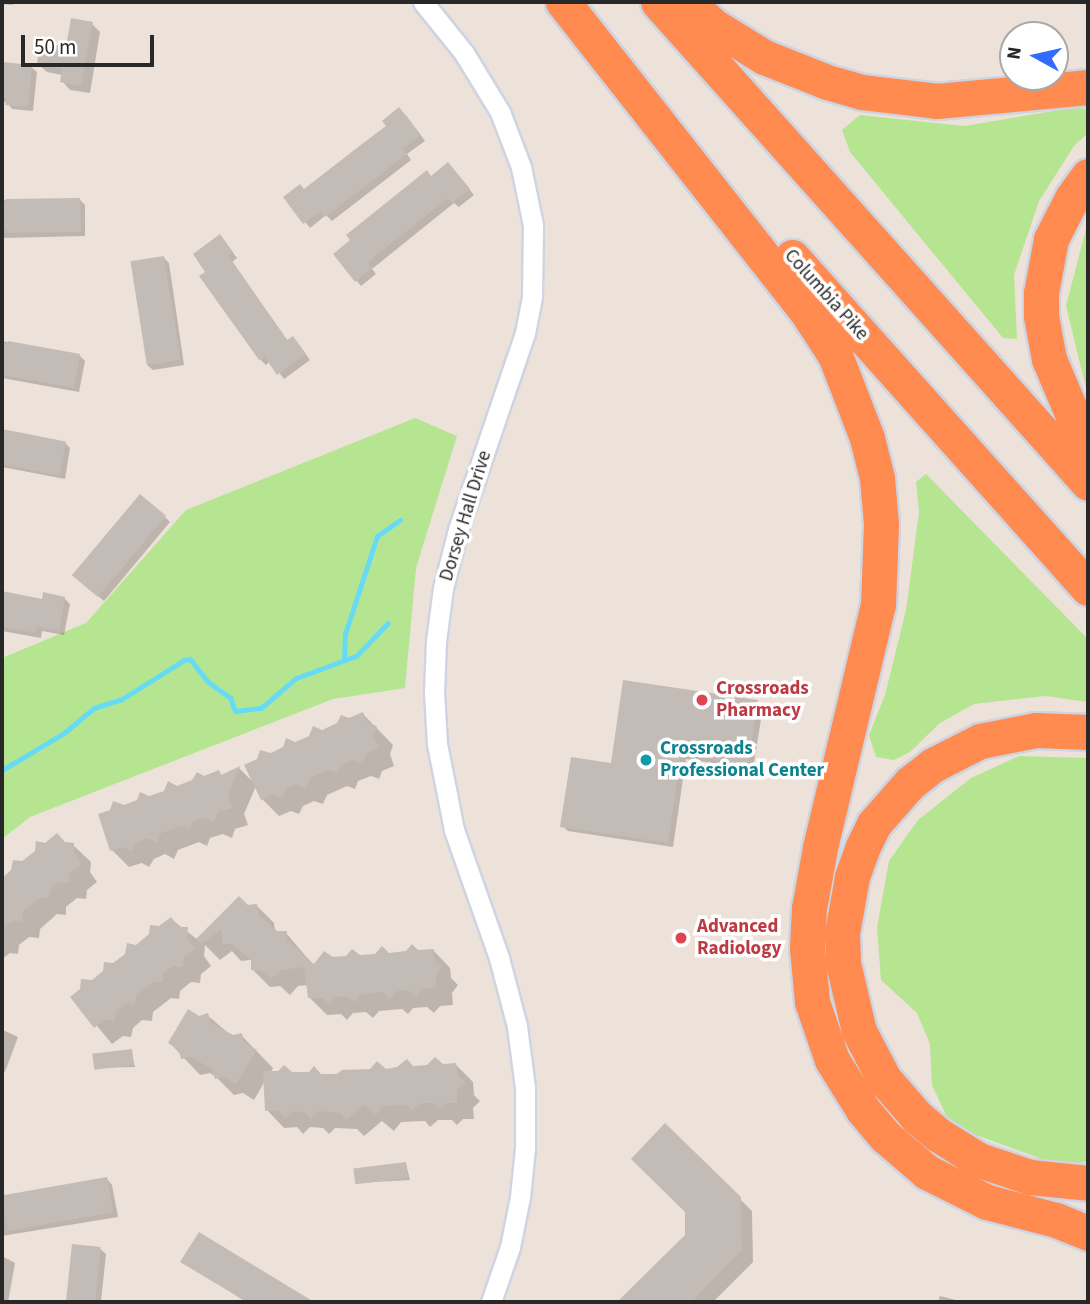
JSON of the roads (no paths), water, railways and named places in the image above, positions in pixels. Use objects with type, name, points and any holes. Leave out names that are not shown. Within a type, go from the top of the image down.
[{"type":"highway","name":"Columbia Pike","points":[[563,2],[1088,588]]},
{"type":"highway","points":[[563,2],[805,309],[835,355],[867,438],[877,478],[881,524],[878,604],[820,848],[809,908],[807,948],[813,1002],[832,1060],[870,1119],[903,1154],[927,1172],[986,1202],[1056,1220],[1088,1233]]},
{"type":"highway","points":[[658,2],[1088,483]]},
{"type":"highway","points":[[687,2],[714,26],[764,57],[827,82],[862,92],[937,101],[1088,87]]},
{"type":"highway","points":[[1088,176],[1072,198],[1051,239],[1044,269],[1041,316],[1049,359],[1059,386],[1088,442]]},
{"type":"highway","points":[[1088,733],[1036,730],[980,741],[933,765],[910,783],[874,824],[862,849],[845,906],[842,943],[843,963],[859,1031],[884,1079],[917,1116],[937,1134],[979,1160],[1030,1177],[1088,1183]]},
{"type":"street","name":"Dorsey Hall Drive","points":[[423,2],[464,53],[500,112],[521,167],[533,225],[532,297],[525,333],[458,530],[443,589],[435,653],[437,744],[454,830],[499,958],[517,1026],[525,1088],[525,1149],[520,1197],[510,1247],[491,1302]]},
{"type":"waterway","points":[[344,660],[345,634],[377,536],[400,520]]},
{"type":"waterway","points":[[2,770],[64,733],[94,708],[122,699],[184,660],[190,659],[207,681],[230,698],[235,711],[261,708],[296,678],[356,656],[388,623]]},
{"type":"place","name":"Crossroads Pharmacy","points":[[702,700]]},
{"type":"place","name":"Crossroads Professional Center","points":[[646,760]]},
{"type":"place","name":"Advanced Radiology","points":[[681,938]]}]
